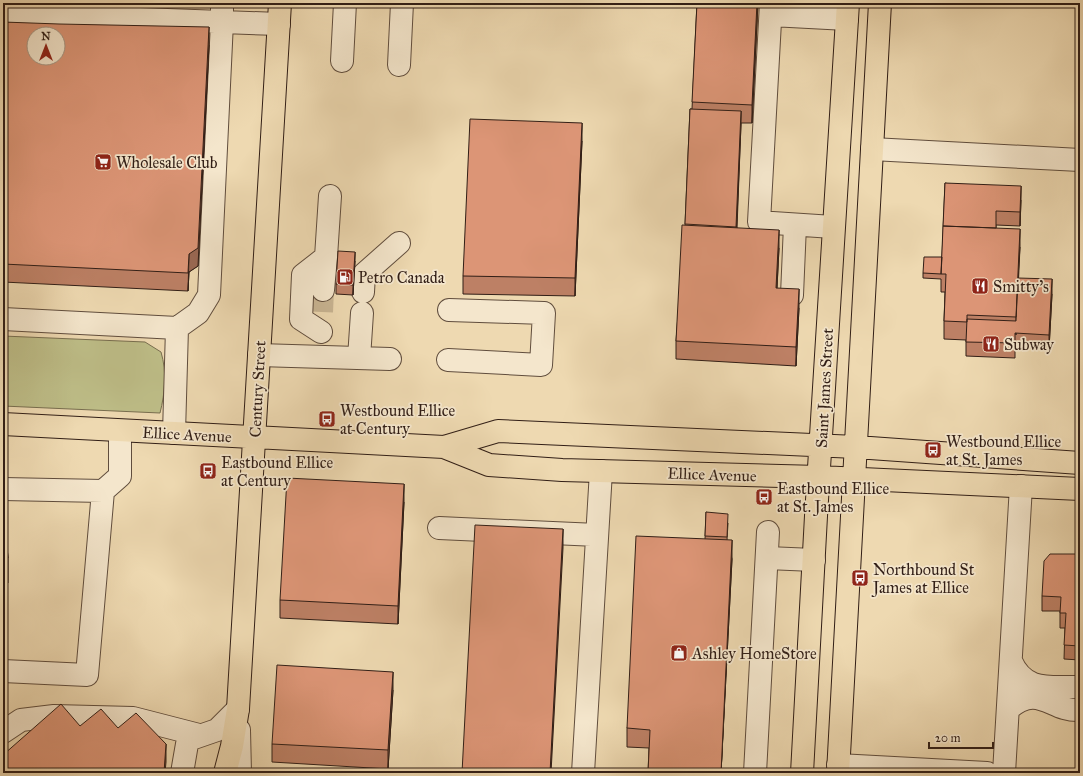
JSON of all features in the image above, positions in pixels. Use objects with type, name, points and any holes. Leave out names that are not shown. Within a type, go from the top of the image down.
[{"type":"main road","points":[[838,769],[880,3]]},
{"type":"main road","name":"Saint James Street","points":[[802,773],[820,446],[847,11]]},
{"type":"main road","name":"Century Street","points":[[225,773],[232,746],[238,709],[280,13]]},
{"type":"main road","name":"Ellice Avenue","points":[[3,424],[254,438],[384,442],[444,447],[489,465],[601,471],[819,477],[1080,489]]},
{"type":"main road","name":"Ellice Avenue","points":[[444,447],[498,431],[856,447],[1080,463]]},
{"type":"street","points":[[342,61],[344,3]]},
{"type":"street","points":[[399,65],[402,3]]},
{"type":"street","points":[[834,227],[759,222],[771,9],[847,11]]},
{"type":"street","points":[[15,10],[280,13]]},
{"type":"street","points":[[3,319],[177,328],[198,313],[209,295],[222,13]]},
{"type":"street","points":[[872,149],[1080,160]]},
{"type":"street","points":[[323,290],[330,196]]},
{"type":"street","points":[[792,295],[795,225]]},
{"type":"street","points":[[359,358],[364,274],[399,243]]},
{"type":"street","points":[[320,357],[321,322],[301,319],[303,275],[326,257]]},
{"type":"street","points":[[448,360],[541,365],[544,313],[449,310]]},
{"type":"street","points":[[174,434],[177,328]]},
{"type":"street","points":[[259,355],[390,359]]},
{"type":"street","points":[[3,489],[103,491],[120,476],[120,431]]},
{"type":"street","points":[[583,773],[601,471]]},
{"type":"street","points":[[1004,773],[1021,486]]},
{"type":"street","points":[[3,671],[87,675],[103,491]]},
{"type":"street","points":[[439,528],[597,535]]},
{"type":"street","points":[[755,773],[768,532]]},
{"type":"street","points":[[767,558],[814,560]]},
{"type":"street","points":[[1011,662],[1016,672],[1025,682],[1039,686],[1080,687]]},
{"type":"street","points":[[1008,709],[1017,701],[1032,698],[1045,699],[1060,707],[1072,711],[1080,710]]},
{"type":"street","points":[[182,773],[188,744],[191,738],[217,730],[238,709]]},
{"type":"street","points":[[238,709],[240,773]]},
{"type":"street","points":[[3,732],[12,720],[54,716],[133,718],[199,735]]},
{"type":"street","points":[[838,769],[987,773]]},
{"type":"green space","points":[[3,336],[145,342],[161,352],[163,360],[165,382],[160,413],[3,406]]},
{"type":"building","points":[[697,3],[757,3],[752,105],[692,102]]},
{"type":"building","name":"Wholesale Club","points":[[3,22],[209,27],[198,248],[189,254],[188,273],[3,264]]},
{"type":"building","points":[[690,109],[741,111],[736,227],[685,224]]},
{"type":"building","points":[[470,119],[582,123],[575,278],[463,276]]},
{"type":"building","points":[[945,183],[1021,186],[1020,212],[996,211],[996,228],[943,226]]},
{"type":"building","points":[[682,225],[779,230],[776,288],[799,289],[796,347],[676,341]]},
{"type":"building","name":"Smitty's","points":[[943,226],[1020,229],[1016,317],[967,315],[967,322],[944,321],[946,274],[941,274]]},
{"type":"building","name":"Petro Canada","points":[[338,251],[355,252],[353,285],[336,284]]},
{"type":"building","points":[[924,257],[942,257],[941,274],[923,273]]},
{"type":"building","points":[[1018,278],[1052,279],[1049,335],[1015,333],[1015,343],[966,342],[967,319],[1016,321]]},
{"type":"building","points":[[287,478],[404,484],[398,606],[280,600]]},
{"type":"building","points":[[3,501],[8,558],[3,558]]},
{"type":"building","points":[[706,512],[728,514],[727,537],[705,536]]},
{"type":"building","points":[[475,525],[563,529],[550,773],[462,773]]},
{"type":"building","name":"Ashley HomeStore","points":[[636,536],[732,540],[721,773],[648,773],[650,730],[627,728]]},
{"type":"building","points":[[1050,554],[1080,554],[1080,646],[1064,645],[1066,613],[1060,613],[1061,597],[1042,596],[1044,561]]},
{"type":"building","points":[[277,665],[393,672],[388,750],[272,744]]},
{"type":"building","points":[[61,704],[80,726],[101,709],[118,728],[136,713],[166,744],[164,773],[3,773],[3,755]]},
{"type":"tunnel","points":[[322,312],[323,290]]},
{"type":"place","name":"Wholesale Club","points":[[103,162]]},
{"type":"place","name":"Petro Canada","points":[[345,277]]},
{"type":"place","name":"Smitty's","points":[[980,286]]},
{"type":"place","name":"Subway","points":[[991,344]]},
{"type":"place","name":"Westbound Ellice at Century","points":[[327,419]]},
{"type":"place","name":"Westbound Ellice at St. James","points":[[933,450]]},
{"type":"place","name":"Eastbound Ellice at Century","points":[[208,471]]},
{"type":"place","name":"Eastbound Ellice at St. James","points":[[764,497]]},
{"type":"place","name":"Northbound St James at Ellice","points":[[860,578]]},
{"type":"place","name":"Ashley HomeStore","points":[[679,653]]}]
